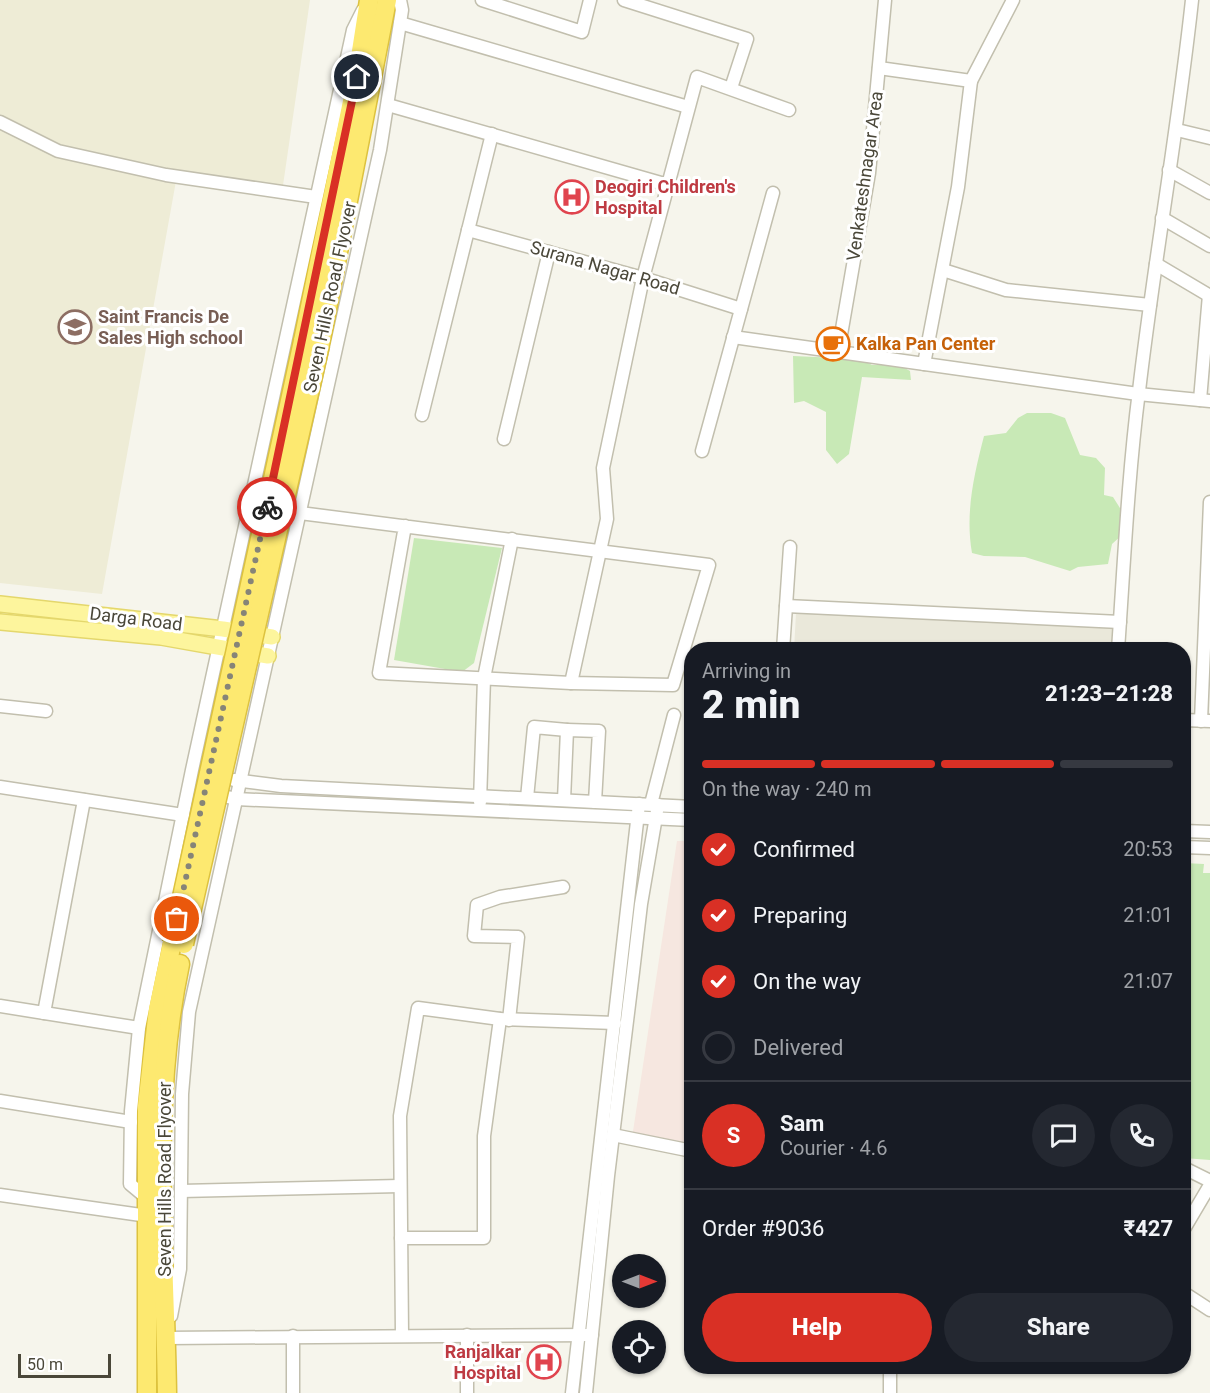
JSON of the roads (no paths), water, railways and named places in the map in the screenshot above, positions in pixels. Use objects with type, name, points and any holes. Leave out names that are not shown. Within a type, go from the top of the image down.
[{"type":"highway","name":"Seven Hills Road Flyover","points":[[147,1393],[147,1106],[158,1009],[303,341],[369,0]]},
{"type":"highway","name":"Seven Hills Road Flyover","points":[[167,1393],[162,1101],[171,1007],[320,345],[391,4]]},
{"type":"main road","name":"Darga Road","points":[[0,604],[223,629],[272,637]]},
{"type":"main road","name":"Darga Road","points":[[0,621],[161,636],[268,656]]},
{"type":"street","points":[[148,1207],[130,1184],[131,1122],[139,1028],[192,770],[353,30],[369,0]]},
{"type":"street","points":[[482,0],[582,32],[590,0]]},
{"type":"street","points":[[624,0],[747,39],[731,88]]},
{"type":"street","name":"Venkateshnagar Area","points":[[838,352],[868,173],[885,0]]},
{"type":"street","points":[[924,364],[958,187],[971,81],[1013,0]]},
{"type":"street","points":[[1119,642],[1138,394],[1169,170],[1177,130],[1192,0]]},
{"type":"street","points":[[391,4],[402,10],[380,150],[189,1012],[182,1094],[180,1269],[166,1338],[592,1335]]},
{"type":"street","points":[[400,23],[688,107]]},
{"type":"street","points":[[879,68],[971,81]]},
{"type":"street","points":[[571,683],[606,519],[603,468],[643,278],[696,77],[789,110]]},
{"type":"street","points":[[388,105],[668,185]]},
{"type":"street","points":[[0,123],[58,151],[166,175],[316,197]]},
{"type":"street","points":[[1177,130],[1210,138]]},
{"type":"street","points":[[422,415],[492,134]]},
{"type":"street","points":[[1169,170],[1210,193]]},
{"type":"street","points":[[702,451],[772,193]]},
{"type":"street","points":[[1162,218],[1210,246]]},
{"type":"street","name":"Surana Nagar Road","points":[[468,230],[643,278],[741,309]]},
{"type":"street","points":[[504,439],[549,252]]},
{"type":"street","points":[[733,337],[1138,394],[1205,400],[1210,296],[1156,264]]},
{"type":"street","points":[[942,270],[1006,290],[1150,305]]},
{"type":"street","points":[[1191,720],[1206,721],[1210,502]]},
{"type":"street","points":[[300,513],[709,565],[686,642]]},
{"type":"street","points":[[405,526],[379,673],[571,683],[673,685],[684,648]]},
{"type":"street","points":[[480,802],[483,678],[512,539]]},
{"type":"street","points":[[784,642],[790,547]]},
{"type":"street","points":[[786,606],[1120,622]]},
{"type":"street","points":[[0,706],[46,711]]},
{"type":"street","points":[[586,1393],[651,808],[674,715]]},
{"type":"street","points":[[527,798],[534,727],[599,731],[596,802]]},
{"type":"street","points":[[564,800],[567,730]]},
{"type":"street","points":[[192,770],[240,781],[281,786],[638,817],[651,808]]},
{"type":"street","points":[[0,787],[183,814]]},
{"type":"street","points":[[189,788],[237,799],[480,802],[527,798],[651,808],[684,807]]},
{"type":"street","points":[[44,1013],[84,800]]},
{"type":"street","points":[[572,1393],[638,817],[651,808]]},
{"type":"street","points":[[651,808],[684,818]]},
{"type":"street","points":[[1191,831],[1210,832]]},
{"type":"street","points":[[1191,847],[1210,848]]},
{"type":"street","points":[[401,1238],[484,1238],[484,1136],[518,938],[474,936],[477,905],[500,897],[563,887]]},
{"type":"street","points":[[0,1006],[139,1028]]},
{"type":"street","points":[[402,1335],[400,1116],[417,1008],[504,1019],[615,1023]]},
{"type":"street","points":[[0,1101],[131,1122]]},
{"type":"street","points":[[613,1135],[684,1149]]},
{"type":"street","points":[[1191,1172],[1210,1183],[1191,1217]]},
{"type":"street","points":[[181,1191],[400,1186]]},
{"type":"street","points":[[0,1195],[148,1207]]},
{"type":"street","points":[[1191,1298],[1210,1311]]},
{"type":"street","points":[[466,1335],[467,1393]]},
{"type":"street","points":[[293,1336],[293,1393]]},
{"type":"street","points":[[890,1374],[890,1393]]},
{"type":"place","name":"Deogiri Children's Hospital","points":[[572,197]]},
{"type":"place","name":"Saint Francis De Sales High school","points":[[75,327]]},
{"type":"place","name":"Kalka Pan Center","points":[[833,344]]},
{"type":"place","name":"Ranjalkar Hospital","points":[[544,1362]]}]
